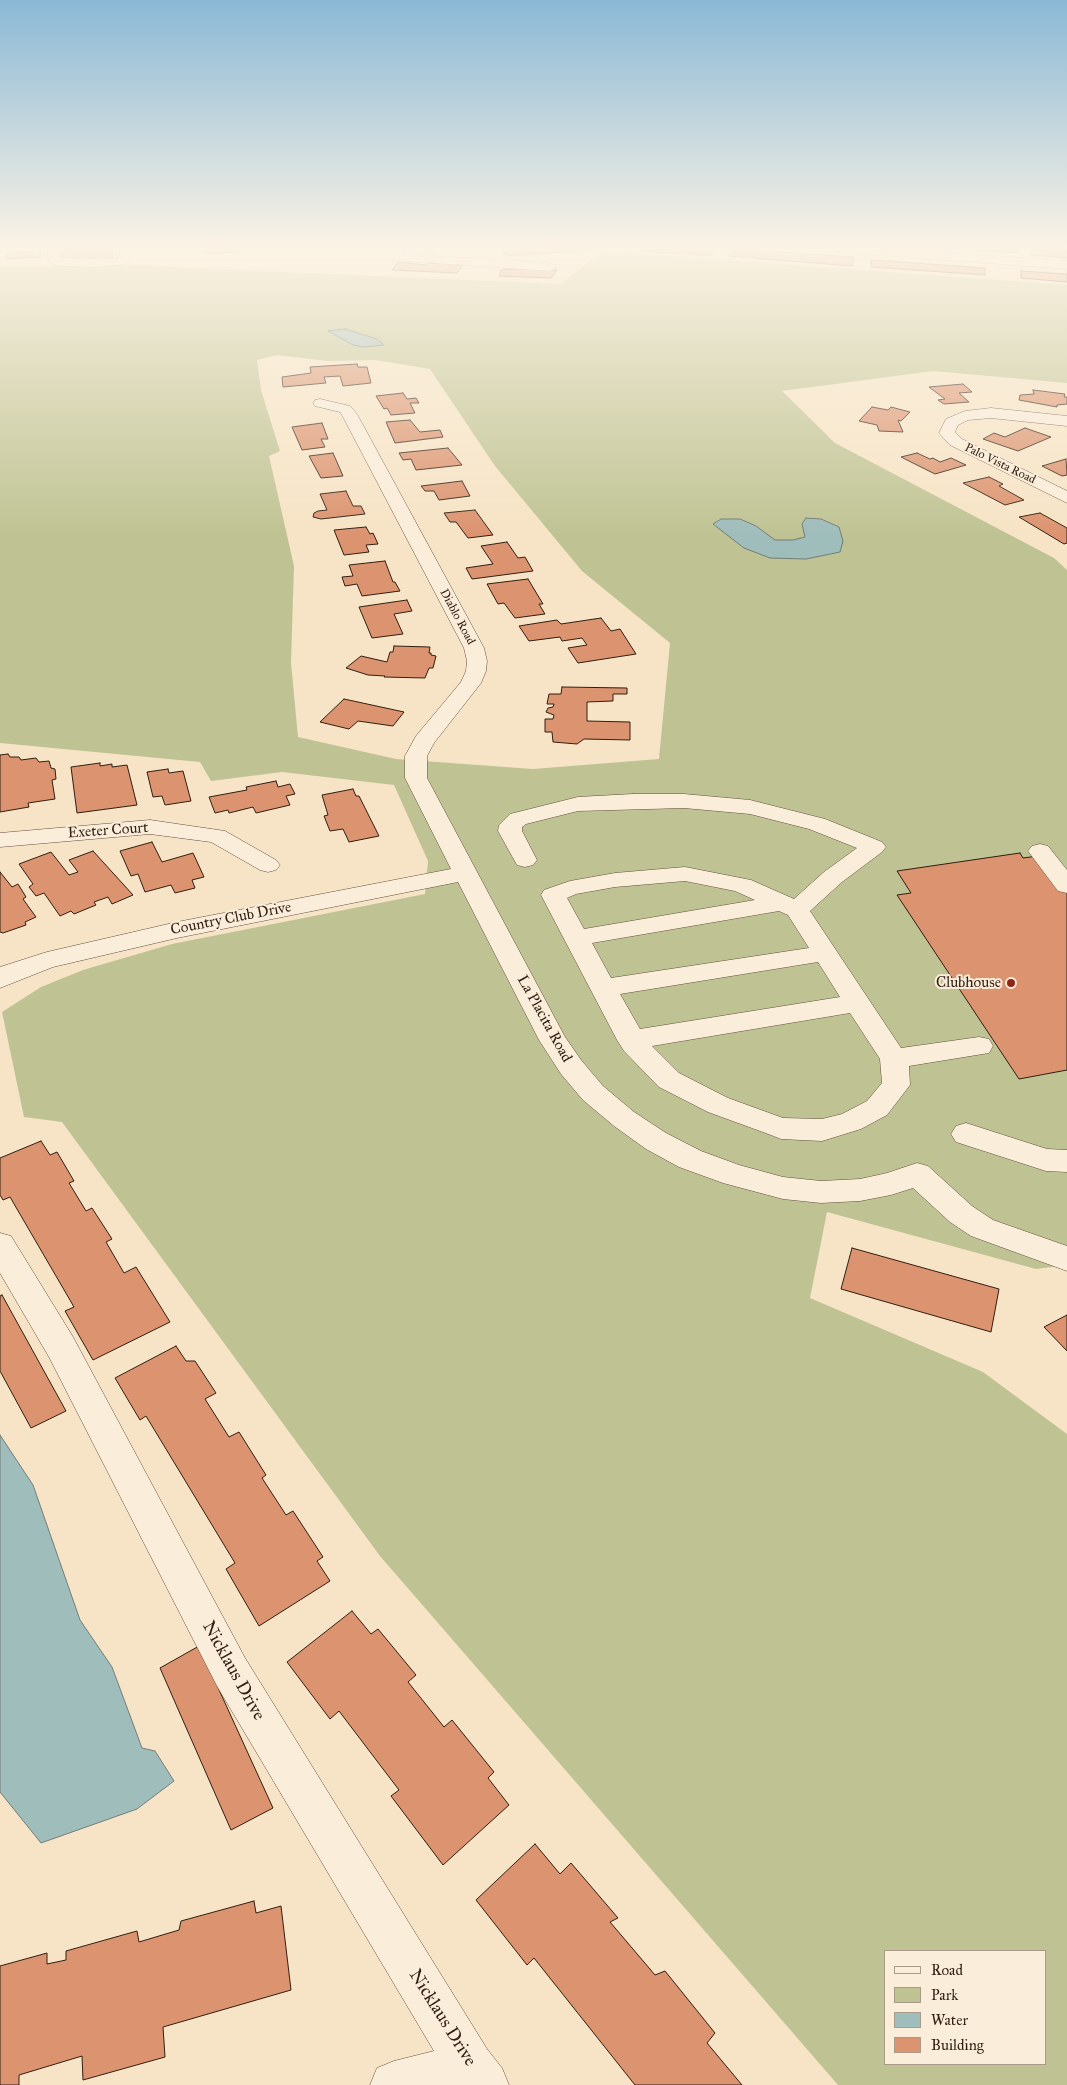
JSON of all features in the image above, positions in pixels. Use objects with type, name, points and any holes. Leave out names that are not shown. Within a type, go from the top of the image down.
[{"type":"street","name":"Diablo Road","points":[[320,403],[345,409],[350,414],[474,648],[476,672],[471,683],[424,741],[415,762],[416,778],[466,873]]},
{"type":"street","name":"Palo Vista Road","points":[[1067,421],[991,413],[966,416],[951,422],[947,433],[956,442],[1067,498]]},
{"type":"street","points":[[525,860],[510,832],[511,825],[518,819],[578,804],[633,801],[684,801],[750,807],[817,824],[874,847],[790,906],[576,938]]},
{"type":"street","name":"Exeter Court","points":[[0,840],[150,827],[217,836],[268,865]]},
{"type":"street","points":[[1040,851],[1067,886]]},
{"type":"street","name":"Country Club Drive","points":[[0,978],[9,973],[48,960],[95,948],[186,928],[466,873]]},
{"type":"street","name":"La Placita Road","points":[[466,873],[553,1040],[571,1067],[593,1093],[624,1119],[656,1141],[690,1159],[734,1175],[783,1188],[821,1192],[860,1190],[891,1184],[917,1174],[961,1214],[982,1228],[1067,1259]]},
{"type":"street","points":[[685,874],[742,885],[790,906],[826,953],[894,1059],[896,1084],[877,1108],[852,1122],[822,1130],[781,1128],[718,1106],[669,1080],[631,1040],[576,938],[553,895],[570,888],[615,880],[685,874]]},
{"type":"street","points":[[604,988],[826,953]]},
{"type":"street","points":[[631,1040],[858,1003]]},
{"type":"street","points":[[894,1059],[979,1046]]},
{"type":"street","points":[[966,1134],[1046,1160],[1067,1160]]},
{"type":"street","name":"Nicklaus Drive","points":[[0,1245],[61,1346],[231,1672],[478,2075]]},
{"type":"street","points":[[394,2085],[478,2075]]},
{"type":"green space","points":[[0,341],[1067,341],[1067,383],[933,371],[782,391],[835,443],[1054,558],[1067,570],[1067,1265],[1036,1269],[827,1212],[810,1298],[983,1372],[1067,1434],[1067,2085],[838,2085],[380,1556],[62,1122],[24,1117],[2,1012],[41,987],[83,970],[172,944],[425,894],[428,861],[394,785],[282,772],[211,781],[200,762],[0,743]],"holes":[[[277,355],[328,361],[376,360],[430,369],[495,466],[582,571],[670,643],[659,759],[533,769],[396,759],[298,737],[291,663],[294,566],[269,456],[280,451],[261,390],[257,360]]]},
{"type":"water","points":[[346,341],[380,341],[384,345],[363,347]]},
{"type":"water","points":[[806,518],[821,519],[839,527],[843,541],[840,552],[806,559],[770,558],[744,548],[713,524],[721,519],[740,519],[756,526],[775,540],[793,540],[805,537],[802,524]]},
{"type":"water","points":[[0,1435],[33,1485],[80,1620],[112,1667],[142,1748],[155,1751],[174,1781],[137,1809],[41,1843],[0,1792]]},
{"type":"building","points":[[357,364],[358,367],[367,367],[371,383],[343,386],[340,376],[324,377],[326,383],[283,387],[282,377],[311,373],[310,367]]},
{"type":"building","points":[[963,384],[972,392],[959,393],[969,402],[944,404],[938,400],[945,399],[929,387]]},
{"type":"building","points":[[1033,390],[1065,394],[1064,397],[1067,397],[1067,404],[1057,405],[1057,407],[1019,400],[1020,395],[1034,394]]},
{"type":"building","points":[[403,393],[407,399],[416,398],[419,403],[410,403],[415,413],[391,415],[387,408],[384,409],[376,396]]},
{"type":"building","points":[[872,407],[888,410],[891,407],[910,412],[901,421],[898,420],[903,432],[879,431],[877,425],[859,421]]},
{"type":"building","points":[[410,420],[420,432],[440,430],[443,437],[395,443],[386,422]]},
{"type":"building","points":[[322,423],[328,439],[321,439],[325,447],[302,450],[292,427]]},
{"type":"building","points":[[1025,428],[1051,437],[1018,451],[983,439],[994,433],[1005,437]]},
{"type":"building","points":[[448,448],[462,465],[416,470],[411,459],[403,460],[399,453]]},
{"type":"building","points":[[333,453],[343,476],[321,478],[309,456]]},
{"type":"building","points":[[917,453],[940,462],[951,458],[966,465],[935,474],[901,457]]},
{"type":"building","points":[[1066,459],[1067,475],[1062,476],[1042,466]]},
{"type":"building","points":[[989,477],[1003,484],[999,486],[1024,500],[1005,505],[963,483]]},
{"type":"building","points":[[462,481],[470,496],[439,500],[434,491],[425,491],[421,486]]},
{"type":"building","points":[[346,491],[353,506],[361,506],[365,514],[321,519],[313,517],[314,513],[318,511],[327,510],[320,494]]},
{"type":"building","points":[[475,510],[493,535],[468,538],[456,522],[450,522],[444,513]]},
{"type":"building","points":[[1040,513],[1067,528],[1067,543],[1064,544],[1019,517]]},
{"type":"building","points":[[366,527],[370,534],[373,533],[378,544],[366,545],[369,552],[344,555],[334,530]]},
{"type":"building","points":[[507,542],[518,558],[525,557],[533,571],[472,579],[466,568],[493,564],[481,546]]},
{"type":"building","points":[[385,561],[393,582],[395,582],[400,591],[362,596],[357,584],[345,586],[342,577],[353,576],[349,565]]},
{"type":"building","points":[[528,579],[543,604],[539,604],[545,614],[515,618],[504,603],[498,604],[487,584]]},
{"type":"building","points":[[407,600],[412,611],[394,614],[403,634],[372,638],[359,607]]},
{"type":"building","points":[[601,618],[611,631],[620,629],[636,654],[578,663],[568,648],[587,645],[582,638],[562,641],[560,637],[529,641],[519,626],[557,620],[561,624]]},
{"type":"building","points":[[394,646],[430,647],[429,653],[436,656],[433,668],[429,668],[425,678],[368,675],[346,668],[361,656],[387,662]]},
{"type":"building","points":[[562,687],[627,688],[627,694],[613,694],[613,701],[587,702],[587,721],[630,722],[630,740],[584,739],[577,744],[553,742],[552,732],[545,732],[545,719],[553,719],[554,715],[546,712],[554,704],[547,704],[549,694],[561,694]]},
{"type":"building","points":[[344,699],[404,712],[393,726],[358,721],[349,729],[320,722]]},
{"type":"building","points":[[8,754],[10,757],[19,757],[21,760],[36,758],[39,762],[49,761],[51,768],[55,769],[56,779],[52,780],[55,799],[28,803],[29,807],[0,812],[0,755]]},
{"type":"building","points":[[100,763],[100,766],[112,764],[112,767],[127,765],[137,805],[77,813],[71,767]]},
{"type":"building","points":[[168,769],[169,773],[183,771],[191,801],[165,805],[162,796],[153,797],[147,772]]},
{"type":"building","points":[[276,781],[278,787],[290,784],[295,794],[286,796],[290,805],[256,813],[253,807],[229,813],[228,810],[215,813],[209,797],[247,790],[246,787]]},
{"type":"building","points":[[353,789],[356,796],[359,796],[379,836],[349,842],[343,829],[330,831],[324,816],[328,815],[322,795]]},
{"type":"building","points":[[152,842],[162,862],[193,853],[204,877],[192,880],[195,888],[175,893],[171,885],[145,892],[138,874],[131,876],[120,851]]},
{"type":"building","points":[[93,851],[133,895],[112,904],[108,897],[94,902],[96,905],[74,914],[71,911],[60,916],[44,893],[36,896],[29,887],[33,884],[19,864],[51,852],[69,875],[78,872],[69,860]]},
{"type":"building","name":"Clubhouse","points":[[1020,853],[1023,858],[1038,856],[1067,892],[1067,1070],[1019,1079],[897,895],[911,893],[897,871]]},
{"type":"building","points":[[0,872],[12,887],[18,884],[26,897],[23,899],[36,917],[25,922],[26,925],[3,933],[0,932]]},
{"type":"building","points":[[41,1141],[50,1155],[57,1152],[74,1181],[69,1183],[86,1211],[92,1208],[112,1239],[106,1242],[124,1273],[136,1267],[170,1322],[93,1360],[65,1311],[74,1307],[10,1197],[3,1200],[0,1195],[0,1158]]},
{"type":"building","points":[[852,1248],[999,1289],[991,1332],[841,1289]]},
{"type":"building","points":[[2,1295],[66,1411],[31,1428],[0,1371],[0,1296]]},
{"type":"building","points":[[1067,1315],[1067,1351],[1044,1327]]},
{"type":"building","points":[[176,1346],[186,1361],[195,1361],[216,1393],[205,1399],[229,1437],[239,1432],[266,1475],[262,1478],[286,1515],[293,1511],[323,1557],[317,1561],[330,1581],[259,1626],[226,1569],[235,1563],[146,1416],[140,1420],[115,1378]]},
{"type":"building","points":[[352,1611],[371,1634],[378,1629],[416,1675],[408,1682],[444,1727],[452,1720],[494,1772],[488,1778],[509,1805],[443,1865],[391,1796],[399,1790],[339,1711],[330,1719],[287,1662]]},
{"type":"building","points":[[199,1646],[273,1808],[231,1830],[160,1668]]},
{"type":"building","points":[[535,1844],[560,1874],[571,1863],[618,1918],[610,1922],[655,1975],[665,1971],[715,2033],[707,2043],[742,2085],[635,2085],[534,1958],[527,1965],[476,1900]]},
{"type":"building","points":[[254,1901],[256,1913],[281,1906],[291,1990],[163,2027],[165,2057],[83,2080],[82,2056],[19,2075],[19,2085],[0,2085],[0,1966],[47,1953],[47,1964],[66,1960],[66,1951],[137,1931],[139,1942],[179,1930],[181,1921]]},
{"type":"place","name":"Clubhouse","points":[[1011,983]]}]
